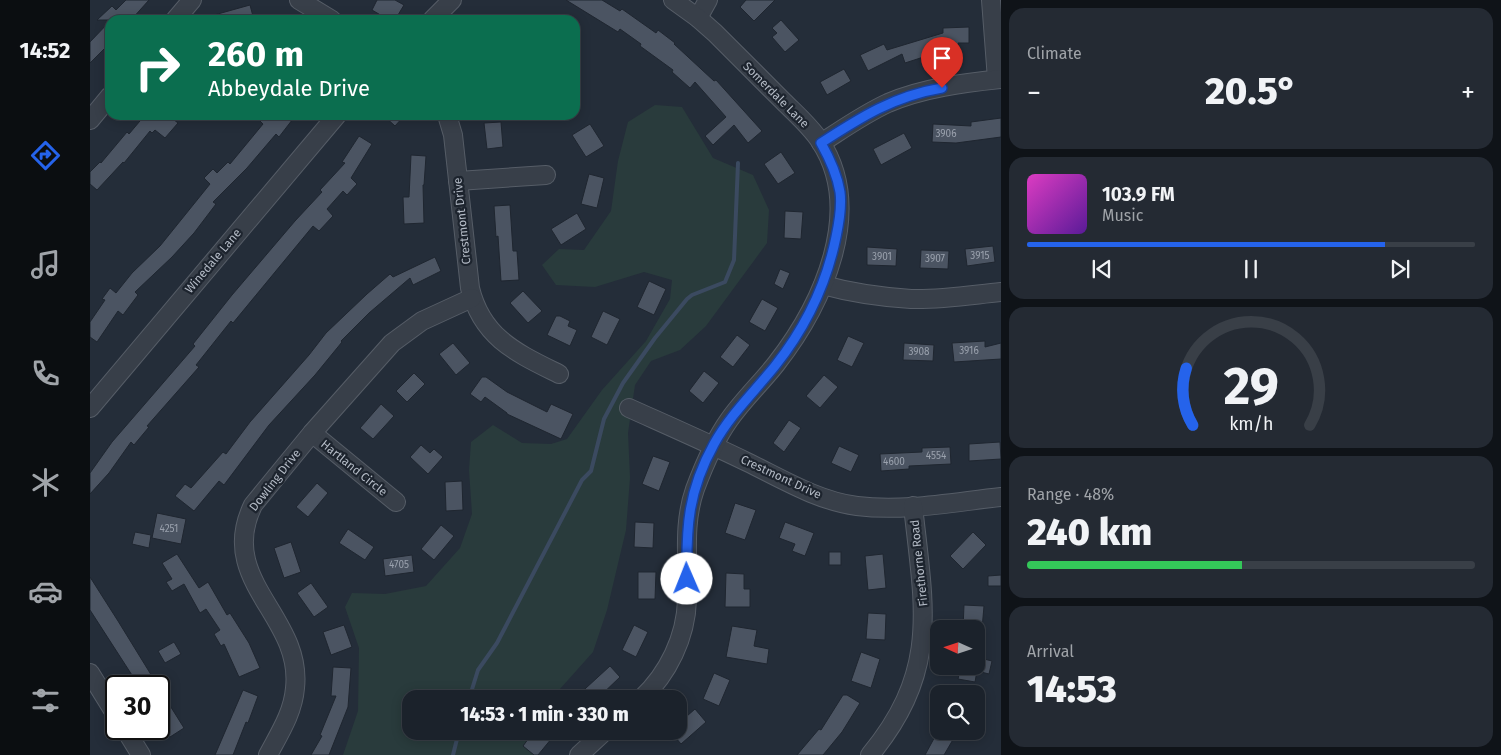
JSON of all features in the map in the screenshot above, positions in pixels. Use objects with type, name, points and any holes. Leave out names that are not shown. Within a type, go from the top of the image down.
[{"type":"street","points":[[179,15],[192,0]]},
{"type":"street","points":[[299,0],[324,15]]},
{"type":"street","points":[[437,15],[452,0]]},
{"type":"street","name":"Somerdale Lane","points":[[650,690],[668,665],[678,644],[684,622],[688,599],[686,540],[690,506],[694,491],[713,446],[730,419],[795,339],[812,310],[830,263],[840,208],[840,193],[835,172],[821,143],[793,111],[715,33],[673,0]]},
{"type":"street","points":[[698,18],[708,0]]},
{"type":"street","points":[[821,143],[861,116],[900,98],[927,90],[999,79],[991,0]]},
{"type":"street","points":[[90,120],[105,102]]},
{"type":"street","name":"Winedale Lane","points":[[90,408],[333,120]]},
{"type":"street","name":"Crestmont Drive","points":[[448,120],[453,135],[472,298],[483,322],[499,340],[520,354],[559,374]]},
{"type":"street","points":[[458,181],[546,176]]},
{"type":"street","points":[[823,285],[854,293],[912,299],[1001,292]]},
{"type":"street","name":"Dowling Drive","points":[[268,755],[292,706],[296,688],[295,670],[292,652],[250,575],[245,560],[243,543],[245,527],[253,504],[312,433],[392,343],[422,321],[472,298]]},
{"type":"street","name":"Crestmont Drive","points":[[629,408],[812,493],[855,506],[880,508],[913,506],[1001,497]]},
{"type":"street","name":"Hartland Circle","points":[[312,433],[396,502]]},
{"type":"street","name":"Firethorne Road","points":[[870,755],[890,729],[903,705],[917,668],[922,642],[923,598],[913,506]]},
{"type":"street","points":[[90,673],[105,697]]},
{"type":"street","points":[[132,740],[141,755]]},
{"type":"street","points":[[579,755],[595,740]]},
{"type":"shaded area","points":[[655,105],[682,107],[713,158],[753,175],[769,210],[767,243],[706,326],[680,350],[651,361],[635,385],[628,433],[630,478],[626,530],[607,610],[593,652],[559,690],[402,690],[402,740],[538,740],[539,755],[343,755],[358,711],[359,648],[345,607],[352,593],[385,594],[426,586],[460,548],[472,514],[469,470],[471,442],[493,425],[522,443],[551,444],[567,439],[602,390],[646,341],[670,299],[672,280],[644,272],[595,287],[556,285],[542,265],[559,249],[584,250],[611,211],[618,161],[628,122]]},
{"type":"building","points":[[126,0],[149,0],[136,15],[105,15],[105,20],[97,20],[112,6],[116,10]]},
{"type":"building","points":[[377,0],[395,0],[404,5],[398,15],[380,15],[372,10]]},
{"type":"building","points":[[566,0],[602,0],[620,11],[622,9],[656,33],[658,30],[675,43],[714,81],[716,80],[762,131],[748,143],[734,125],[713,145],[705,136],[726,117],[695,82],[690,88],[672,72],[673,70],[620,29],[618,32]]},
{"type":"building","points":[[746,0],[775,0],[754,21],[740,7]]},
{"type":"building","points":[[250,5],[253,15],[214,15]]},
{"type":"building","points":[[781,20],[799,40],[785,52],[772,37],[777,33],[772,28]]},
{"type":"building","points":[[105,26],[105,48],[90,63],[90,42]]},
{"type":"building","points":[[969,27],[969,43],[958,43],[959,51],[939,52],[905,63],[902,54],[868,71],[860,55],[884,44],[887,50],[943,33],[943,28]]},
{"type":"building","points":[[844,69],[851,81],[827,95],[820,82]]},
{"type":"building","points":[[1001,118],[1001,137],[956,143],[932,142],[933,124],[971,126],[971,122]]},
{"type":"building","points":[[141,120],[174,120],[178,123],[165,138],[155,130],[152,133],[150,131],[124,163],[97,190],[90,184],[90,172],[101,163],[127,132],[129,134]]},
{"type":"building","points":[[292,120],[279,137],[276,134],[247,168],[213,202],[216,204],[194,233],[135,292],[138,295],[123,315],[118,311],[97,342],[90,337],[90,322],[105,300],[102,299],[110,288],[116,293],[132,273],[160,246],[210,184],[204,178],[213,169],[217,173],[228,162],[230,164],[263,124],[260,121]]},
{"type":"building","points":[[388,120],[400,120],[395,126]]},
{"type":"building","points":[[501,122],[503,147],[487,149],[484,123]]},
{"type":"building","points":[[590,124],[604,146],[586,157],[572,135]]},
{"type":"building","points":[[904,133],[912,148],[881,165],[873,149]]},
{"type":"building","points":[[359,136],[372,144],[351,178],[357,184],[347,195],[343,191],[327,209],[333,216],[319,231],[313,226],[233,323],[231,321],[196,365],[199,367],[147,426],[149,427],[134,445],[131,442],[109,473],[90,494],[90,473],[112,442],[195,346],[193,344],[232,295],[322,192],[320,190],[345,163],[342,162]]},
{"type":"building","points":[[781,152],[795,173],[778,184],[764,164]]},
{"type":"building","points":[[411,155],[426,156],[423,185],[424,223],[404,224],[403,197],[409,197]]},
{"type":"building","points":[[589,174],[604,178],[597,208],[581,204]]},
{"type":"building","points":[[510,205],[513,251],[517,251],[519,280],[501,281],[494,206]]},
{"type":"building","points":[[785,211],[803,212],[801,239],[784,238]]},
{"type":"building","points":[[577,213],[586,229],[561,245],[551,229]]},
{"type":"building","points":[[993,246],[995,262],[967,266],[965,249]]},
{"type":"building","points":[[867,247],[897,249],[896,266],[867,265]]},
{"type":"building","points":[[921,250],[949,251],[948,269],[920,268]]},
{"type":"building","points":[[435,257],[441,271],[413,285],[410,278],[369,313],[341,341],[315,375],[269,425],[224,485],[219,481],[194,511],[175,496],[185,484],[191,488],[223,452],[226,454],[250,422],[326,333],[367,294],[390,274],[393,277]]},
{"type":"building","points":[[780,269],[790,273],[783,289],[774,284]]},
{"type":"building","points":[[649,281],[666,289],[654,315],[637,307]]},
{"type":"building","points":[[523,291],[542,311],[528,323],[510,303]]},
{"type":"building","points":[[762,299],[778,308],[765,331],[749,322]]},
{"type":"building","points":[[603,311],[620,319],[607,345],[591,337]]},
{"type":"building","points":[[556,316],[570,321],[568,326],[577,330],[570,346],[547,335]]},
{"type":"building","points":[[737,335],[750,345],[733,367],[720,357]]},
{"type":"building","points":[[848,336],[864,343],[852,367],[837,360]]},
{"type":"building","points":[[985,341],[985,347],[1001,343],[1001,359],[954,362],[952,343]]},
{"type":"building","points":[[453,343],[470,363],[456,375],[439,354]]},
{"type":"building","points":[[904,343],[934,345],[933,361],[903,360]]},
{"type":"building","points":[[704,371],[719,383],[703,403],[689,391]]},
{"type":"building","points":[[414,373],[425,384],[407,402],[396,391]]},
{"type":"building","points":[[824,375],[838,387],[820,408],[806,396]]},
{"type":"building","points":[[482,377],[486,377],[507,392],[547,412],[551,404],[573,414],[561,439],[507,414],[485,397],[481,402],[470,394]]},
{"type":"building","points":[[381,404],[394,416],[373,439],[360,428]]},
{"type":"building","points":[[789,420],[801,428],[784,452],[773,443]]},
{"type":"building","points":[[1000,442],[1001,459],[969,461],[969,444]]},
{"type":"building","points":[[421,445],[430,453],[434,449],[443,457],[428,474],[410,457]]},
{"type":"building","points":[[839,446],[859,455],[851,472],[831,463]]},
{"type":"building","points":[[950,447],[951,464],[909,466],[909,469],[881,471],[880,454],[922,452],[922,448]]},
{"type":"building","points":[[653,456],[670,462],[659,491],[642,484]]},
{"type":"building","points":[[462,481],[463,510],[446,511],[445,482]]},
{"type":"building","points":[[317,483],[328,493],[308,517],[296,507]]},
{"type":"building","points":[[735,503],[756,510],[745,540],[725,533]]},
{"type":"building","points":[[157,513],[186,519],[181,544],[152,538]]},
{"type":"building","points":[[635,522],[654,523],[653,548],[634,547]]},
{"type":"building","points":[[785,522],[814,533],[805,556],[792,551],[795,544],[779,538]]},
{"type":"building","points":[[441,525],[454,536],[434,560],[421,549]]},
{"type":"building","points":[[348,529],[374,547],[365,560],[339,543]]},
{"type":"building","points":[[135,532],[151,535],[149,548],[132,544]]},
{"type":"building","points":[[973,532],[986,545],[963,569],[950,556]]},
{"type":"building","points":[[291,542],[301,572],[284,578],[274,548]]},
{"type":"building","points":[[829,552],[841,552],[841,565],[829,565]]},
{"type":"building","points":[[177,554],[199,588],[208,582],[227,615],[230,613],[249,643],[260,668],[239,677],[224,644],[221,646],[214,634],[220,630],[206,609],[200,613],[184,584],[172,591],[166,582],[172,579],[162,563]]},
{"type":"building","points":[[883,554],[886,588],[868,590],[865,556]]},
{"type":"building","points":[[412,555],[414,572],[385,576],[383,559]]},
{"type":"building","points":[[638,572],[656,572],[655,599],[638,599]]},
{"type":"building","points":[[726,573],[744,574],[744,589],[750,589],[750,607],[725,607]]},
{"type":"building","points":[[1001,575],[1001,586],[988,586],[988,576]]},
{"type":"building","points":[[90,577],[151,675],[132,675],[90,610]]},
{"type":"building","points":[[311,583],[328,607],[314,617],[297,593]]},
{"type":"building","points":[[964,605],[984,606],[983,620],[963,620]]},
{"type":"building","points":[[868,613],[886,614],[885,640],[866,639]]},
{"type":"building","points":[[344,625],[352,647],[331,655],[323,632]]},
{"type":"building","points":[[634,625],[648,632],[636,657],[622,650]]},
{"type":"building","points":[[732,626],[757,630],[754,646],[769,649],[767,664],[726,657]]},
{"type":"building","points":[[174,642],[181,654],[165,663],[158,651]]},
{"type":"building","points":[[861,652],[880,659],[871,688],[851,681]]},
{"type":"building","points":[[985,659],[992,661],[989,674],[985,673]]},
{"type":"building","points":[[610,666],[620,677],[606,690],[584,690]]},
{"type":"building","points":[[333,667],[351,668],[348,707],[329,755],[311,755],[322,736],[320,735],[336,696],[331,696]]},
{"type":"building","points":[[714,673],[730,680],[719,706],[703,699]]},
{"type":"building","points":[[959,675],[976,675],[975,682],[958,679]]},
{"type":"building","points":[[243,690],[258,696],[248,723],[246,722],[233,755],[215,755]]},
{"type":"building","points":[[843,695],[847,695],[860,703],[842,732],[823,755],[797,755],[819,729],[821,730]]},
{"type":"building","points":[[170,706],[184,728],[170,737]]},
{"type":"building","points":[[695,709],[706,722],[687,739],[687,716]]},
{"type":"building","points":[[527,740],[550,740],[538,755],[534,755],[523,746]]},
{"type":"building","points":[[678,740],[686,740],[681,744]]},
{"type":"building","points":[[933,740],[953,740],[944,755],[925,755]]},
{"type":"waterway","points":[[472,690],[478,670],[497,643],[582,480],[591,471],[604,419],[623,383],[655,338],[687,299],[692,295],[725,282],[734,260],[738,163]]},
{"type":"waterway","points":[[453,755],[457,740]]},
{"type":"route","points":[[687,579],[686,540],[690,506],[705,462],[730,419],[775,366],[795,339],[812,310],[830,263],[839,220],[840,193],[832,163],[821,143],[861,116],[886,104],[927,90],[942,88]]}]
